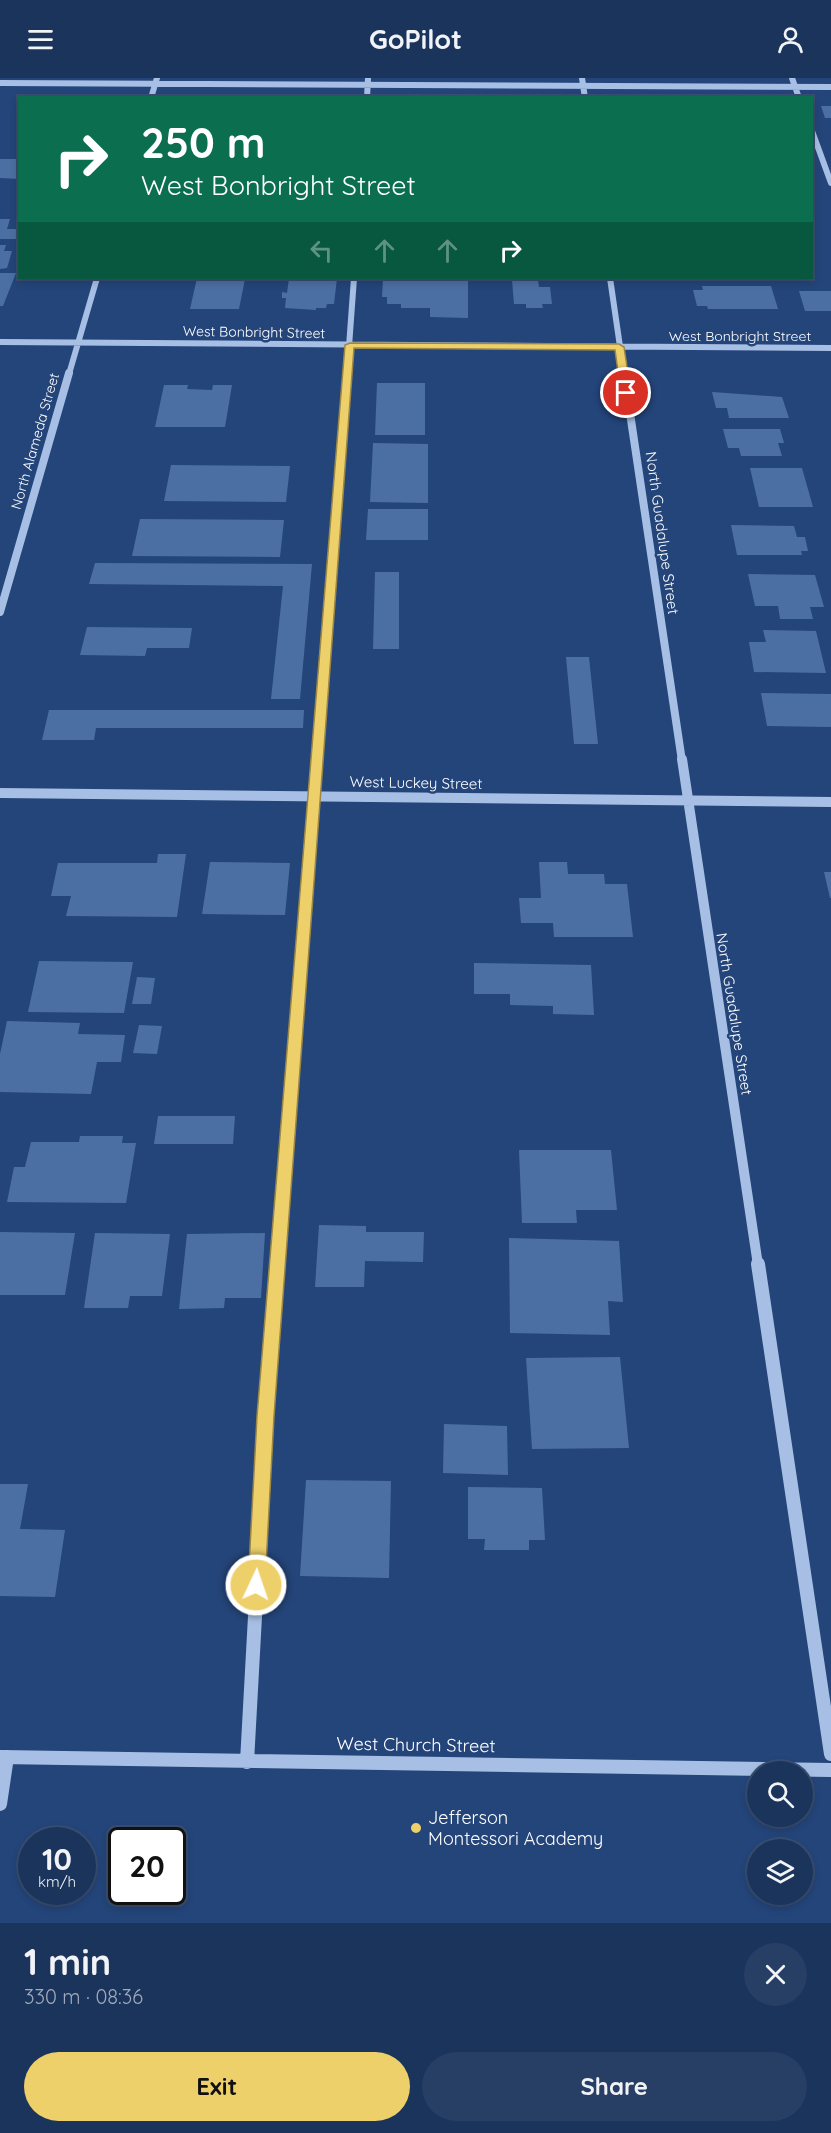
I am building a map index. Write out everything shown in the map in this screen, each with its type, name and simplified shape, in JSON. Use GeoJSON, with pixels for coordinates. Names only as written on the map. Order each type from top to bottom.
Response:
{"type":"FeatureCollection","features":[{"type":"Feature","properties":{"kind":"street"},"geometry":{"type":"LineString","coordinates":[[582,78],[585,96]]}},
{"type":"Feature","properties":{"kind":"street"},"geometry":{"type":"LineString","coordinates":[[792,78],[798,96]]}},
{"type":"Feature","properties":{"kind":"street"},"geometry":{"type":"LineString","coordinates":[[152,96],[156,81]]}},
{"type":"Feature","properties":{"kind":"street"},"geometry":{"type":"LineString","coordinates":[[367,96],[368,81]]}},
{"type":"Feature","properties":{"kind":"street"},"geometry":{"type":"LineString","coordinates":[[0,83],[368,81],[583,87],[831,87]]}},
{"type":"Feature","properties":{"kind":"street"},"geometry":{"type":"LineString","coordinates":[[813,133],[831,183]]}},
{"type":"Feature","properties":{"kind":"street","name":"North Alameda Street"},"geometry":{"type":"LineString","coordinates":[[0,612],[97,279]]}},
{"type":"Feature","properties":{"kind":"street"},"geometry":{"type":"LineString","coordinates":[[247,1762],[266,1416],[354,279]]}},
{"type":"Feature","properties":{"kind":"street","name":"North Guadalupe Street"},"geometry":{"type":"LineString","coordinates":[[610,279],[831,1754]]}},
{"type":"Feature","properties":{"kind":"street","name":"West Bonbright Street"},"geometry":{"type":"LineString","coordinates":[[0,342],[831,348]]}},
{"type":"Feature","properties":{"kind":"street","name":"West Luckey Street"},"geometry":{"type":"LineString","coordinates":[[0,793],[831,802]]}},
{"type":"Feature","properties":{"kind":"street"},"geometry":{"type":"LineString","coordinates":[[0,1804],[4,1757]]}},
{"type":"Feature","properties":{"kind":"street","name":"West Church Street"},"geometry":{"type":"LineString","coordinates":[[4,1757],[831,1770]]}},
{"type":"Feature","properties":{"kind":"building"},"geometry":{"type":"Polygon","coordinates":[[[821,106],[831,106],[831,118],[825,118],[821,106]]]}},
{"type":"Feature","properties":{"kind":"building"},"geometry":{"type":"Polygon","coordinates":[[[0,159],[18,159],[18,179],[0,178],[0,159]]]}},
{"type":"Feature","properties":{"kind":"building"},"geometry":{"type":"Polygon","coordinates":[[[0,219],[10,219],[7,229],[18,229],[18,239],[0,239],[0,219]]]}},
{"type":"Feature","properties":{"kind":"building"},"geometry":{"type":"Polygon","coordinates":[[[0,245],[6,245],[4,251],[12,251],[7,268],[0,269],[0,245]]]}},
{"type":"Feature","properties":{"kind":"building"},"geometry":{"type":"Polygon","coordinates":[[[0,273],[16,273],[3,306],[0,306],[0,273]]]}},
{"type":"Feature","properties":{"kind":"building"},"geometry":{"type":"Polygon","coordinates":[[[197,279],[245,279],[239,309],[190,309],[197,279]]]}},
{"type":"Feature","properties":{"kind":"building"},"geometry":{"type":"Polygon","coordinates":[[[289,279],[337,279],[334,304],[327,304],[326,308],[316,308],[316,310],[285,308],[286,298],[282,298],[282,292],[287,293],[289,279]]]}},
{"type":"Feature","properties":{"kind":"building"},"geometry":{"type":"Polygon","coordinates":[[[383,279],[468,280],[468,318],[430,317],[430,308],[401,308],[401,304],[387,304],[387,297],[382,297],[383,279]]]}},
{"type":"Feature","properties":{"kind":"building"},"geometry":{"type":"Polygon","coordinates":[[[512,280],[538,280],[539,287],[550,287],[552,304],[542,304],[543,308],[526,308],[526,304],[514,304],[512,280]]]}},
{"type":"Feature","properties":{"kind":"building"},"geometry":{"type":"Polygon","coordinates":[[[702,286],[771,286],[778,309],[708,309],[707,306],[697,306],[693,290],[703,290],[702,286]]]}},
{"type":"Feature","properties":{"kind":"building"},"geometry":{"type":"Polygon","coordinates":[[[799,291],[831,291],[831,311],[805,311],[799,291]]]}},
{"type":"Feature","properties":{"kind":"building"},"geometry":{"type":"Polygon","coordinates":[[[377,383],[425,383],[425,435],[375,435],[377,383]]]}},
{"type":"Feature","properties":{"kind":"building"},"geometry":{"type":"Polygon","coordinates":[[[164,385],[188,385],[187,389],[212,390],[213,385],[232,385],[225,427],[155,427],[164,385]]]}},
{"type":"Feature","properties":{"kind":"building"},"geometry":{"type":"Polygon","coordinates":[[[712,392],[782,397],[789,418],[729,418],[727,408],[716,408],[712,392]]]}},
{"type":"Feature","properties":{"kind":"building"},"geometry":{"type":"Polygon","coordinates":[[[723,429],[780,429],[784,443],[778,443],[782,456],[741,456],[739,448],[728,448],[723,429]]]}},
{"type":"Feature","properties":{"kind":"building"},"geometry":{"type":"Polygon","coordinates":[[[373,443],[428,444],[428,503],[370,502],[373,443]]]}},
{"type":"Feature","properties":{"kind":"building"},"geometry":{"type":"Polygon","coordinates":[[[171,465],[290,466],[286,502],[164,501],[171,465]]]}},
{"type":"Feature","properties":{"kind":"building"},"geometry":{"type":"Polygon","coordinates":[[[750,468],[802,468],[813,507],[759,507],[750,468]]]}},
{"type":"Feature","properties":{"kind":"building"},"geometry":{"type":"Polygon","coordinates":[[[368,509],[428,509],[428,540],[366,540],[368,509]]]}},
{"type":"Feature","properties":{"kind":"building"},"geometry":{"type":"Polygon","coordinates":[[[140,519],[284,520],[280,557],[132,556],[140,519]]]}},
{"type":"Feature","properties":{"kind":"building"},"geometry":{"type":"Polygon","coordinates":[[[731,525],[794,526],[797,537],[805,537],[808,551],[801,551],[802,555],[737,555],[731,525]]]}},
{"type":"Feature","properties":{"kind":"building"},"geometry":{"type":"Polygon","coordinates":[[[95,563],[312,564],[300,699],[271,699],[283,586],[89,584],[95,563]]]}},
{"type":"Feature","properties":{"kind":"building"},"geometry":{"type":"Polygon","coordinates":[[[375,572],[399,572],[399,649],[373,649],[375,572]]]}},
{"type":"Feature","properties":{"kind":"building"},"geometry":{"type":"Polygon","coordinates":[[[748,574],[815,575],[824,607],[810,607],[813,619],[780,619],[778,606],[755,606],[748,574]]]}},
{"type":"Feature","properties":{"kind":"building"},"geometry":{"type":"Polygon","coordinates":[[[87,627],[192,628],[189,648],[147,648],[145,656],[80,655],[87,627]]]}},
{"type":"Feature","properties":{"kind":"building"},"geometry":{"type":"Polygon","coordinates":[[[763,630],[816,631],[826,673],[754,672],[749,642],[766,642],[763,630]]]}},
{"type":"Feature","properties":{"kind":"building"},"geometry":{"type":"Polygon","coordinates":[[[566,657],[589,657],[598,744],[574,744],[566,657]]]}},
{"type":"Feature","properties":{"kind":"building"},"geometry":{"type":"Polygon","coordinates":[[[761,693],[831,694],[831,727],[767,726],[761,693]]]}},
{"type":"Feature","properties":{"kind":"building"},"geometry":{"type":"Polygon","coordinates":[[[49,710],[304,710],[303,728],[96,728],[94,740],[42,740],[49,710]]]}},
{"type":"Feature","properties":{"kind":"building"},"geometry":{"type":"Polygon","coordinates":[[[158,854],[186,854],[177,917],[66,916],[71,896],[51,896],[58,863],[157,863],[158,854]]]}},
{"type":"Feature","properties":{"kind":"building"},"geometry":{"type":"Polygon","coordinates":[[[210,862],[290,863],[285,915],[202,914],[210,862]]]}},
{"type":"Feature","properties":{"kind":"building"},"geometry":{"type":"Polygon","coordinates":[[[539,862],[567,862],[568,874],[604,874],[605,884],[627,884],[633,937],[554,937],[553,923],[521,923],[519,898],[541,898],[539,862]]]}},
{"type":"Feature","properties":{"kind":"building"},"geometry":{"type":"Polygon","coordinates":[[[824,872],[831,872],[831,898],[830,898],[824,872]]]}},
{"type":"Feature","properties":{"kind":"building"},"geometry":{"type":"Polygon","coordinates":[[[39,961],[133,962],[124,1013],[28,1012],[39,961]]]}},
{"type":"Feature","properties":{"kind":"building"},"geometry":{"type":"Polygon","coordinates":[[[474,963],[591,965],[594,1015],[553,1014],[553,1006],[510,1005],[510,994],[474,994],[474,963]]]}},
{"type":"Feature","properties":{"kind":"building"},"geometry":{"type":"Polygon","coordinates":[[[137,977],[155,978],[151,1004],[132,1004],[137,977]]]}},
{"type":"Feature","properties":{"kind":"building"},"geometry":{"type":"Polygon","coordinates":[[[7,1021],[80,1023],[78,1034],[125,1035],[121,1062],[97,1062],[91,1094],[0,1092],[0,1054],[7,1021]]]}},
{"type":"Feature","properties":{"kind":"building"},"geometry":{"type":"Polygon","coordinates":[[[139,1025],[162,1026],[157,1054],[133,1053],[139,1025]]]}},
{"type":"Feature","properties":{"kind":"building"},"geometry":{"type":"Polygon","coordinates":[[[158,1116],[235,1116],[233,1144],[154,1144],[158,1116]]]}},
{"type":"Feature","properties":{"kind":"building"},"geometry":{"type":"Polygon","coordinates":[[[80,1136],[123,1136],[122,1143],[136,1143],[126,1203],[7,1202],[14,1167],[25,1167],[31,1142],[79,1142],[80,1136]]]}},
{"type":"Feature","properties":{"kind":"building"},"geometry":{"type":"Polygon","coordinates":[[[519,1150],[611,1150],[617,1210],[576,1210],[577,1223],[522,1223],[519,1150]]]}},
{"type":"Feature","properties":{"kind":"building"},"geometry":{"type":"Polygon","coordinates":[[[319,1225],[366,1226],[366,1232],[424,1232],[423,1262],[365,1261],[364,1287],[315,1287],[319,1225]]]}},
{"type":"Feature","properties":{"kind":"building"},"geometry":{"type":"Polygon","coordinates":[[[0,1232],[75,1233],[65,1295],[0,1295],[0,1232]]]}},
{"type":"Feature","properties":{"kind":"building"},"geometry":{"type":"Polygon","coordinates":[[[95,1233],[170,1234],[162,1296],[130,1296],[128,1308],[84,1308],[95,1233]]]}},
{"type":"Feature","properties":{"kind":"building"},"geometry":{"type":"Polygon","coordinates":[[[265,1233],[261,1298],[225,1298],[224,1308],[179,1309],[187,1234],[265,1233]]]}},
{"type":"Feature","properties":{"kind":"building"},"geometry":{"type":"Polygon","coordinates":[[[509,1238],[619,1241],[623,1302],[608,1301],[610,1335],[510,1333],[509,1238]]]}},
{"type":"Feature","properties":{"kind":"building"},"geometry":{"type":"Polygon","coordinates":[[[620,1357],[629,1448],[532,1449],[526,1358],[620,1357]]]}},
{"type":"Feature","properties":{"kind":"building"},"geometry":{"type":"Polygon","coordinates":[[[444,1424],[507,1426],[508,1475],[443,1473],[444,1424]]]}},
{"type":"Feature","properties":{"kind":"building"},"geometry":{"type":"Polygon","coordinates":[[[306,1480],[391,1481],[389,1578],[300,1576],[306,1480]]]}},
{"type":"Feature","properties":{"kind":"building"},"geometry":{"type":"Polygon","coordinates":[[[0,1484],[28,1484],[20,1529],[65,1530],[55,1597],[0,1596],[0,1484]]]}},
{"type":"Feature","properties":{"kind":"building"},"geometry":{"type":"Polygon","coordinates":[[[468,1487],[542,1488],[545,1540],[529,1540],[529,1550],[484,1550],[485,1539],[468,1539],[468,1487]]]}},
{"type":"Feature","properties":{"kind":"place","name":"Jefferson Montessori Academy"},"geometry":{"type":"Point","coordinates":[416,1828]}},
{"type":"Feature","properties":{"kind":"route"},"geometry":{"type":"LineString","coordinates":[[256,1585],[266,1416],[350,345],[619,347],[626,393]]}}]}
